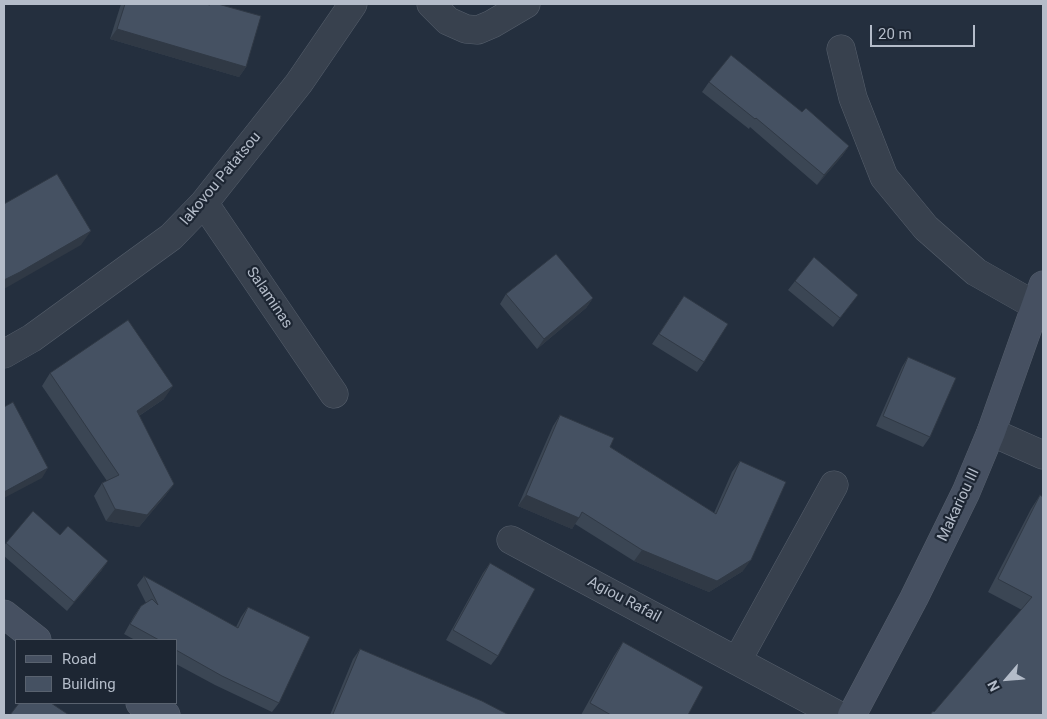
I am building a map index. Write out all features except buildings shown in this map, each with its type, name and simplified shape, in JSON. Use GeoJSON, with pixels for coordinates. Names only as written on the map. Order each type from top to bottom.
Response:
{"type":"FeatureCollection","features":[{"type":"Feature","properties":{"kind":"main road","name":"Makariou III"},"geometry":{"type":"LineString","coordinates":[[852,715],[914,598],[992,432],[1040,296]]}},
{"type":"Feature","properties":{"kind":"main road"},"geometry":{"type":"LineString","coordinates":[[4,614],[36,639]]}},
{"type":"Feature","properties":{"kind":"main road"},"geometry":{"type":"LineString","coordinates":[[142,704],[166,715]]}},
{"type":"Feature","properties":{"kind":"street"},"geometry":{"type":"LineString","coordinates":[[430,4],[448,21],[466,29],[478,30],[526,4]]}},
{"type":"Feature","properties":{"kind":"street","name":"Iakovou Patatsou"},"geometry":{"type":"LineString","coordinates":[[4,354],[32,338],[171,237],[204,203],[299,83],[349,5]]}},
{"type":"Feature","properties":{"kind":"street"},"geometry":{"type":"LineString","coordinates":[[841,49],[853,98],[884,177],[926,228],[976,272],[1040,296]]}},
{"type":"Feature","properties":{"kind":"street","name":"Salaminas"},"geometry":{"type":"LineString","coordinates":[[204,203],[334,394]]}},
{"type":"Feature","properties":{"kind":"street"},"geometry":{"type":"LineString","coordinates":[[992,432],[1043,455]]}},
{"type":"Feature","properties":{"kind":"street"},"geometry":{"type":"LineString","coordinates":[[737,661],[834,485]]}},
{"type":"Feature","properties":{"kind":"street","name":"Agiou Rafail"},"geometry":{"type":"LineString","coordinates":[[511,540],[838,715]]}}]}
